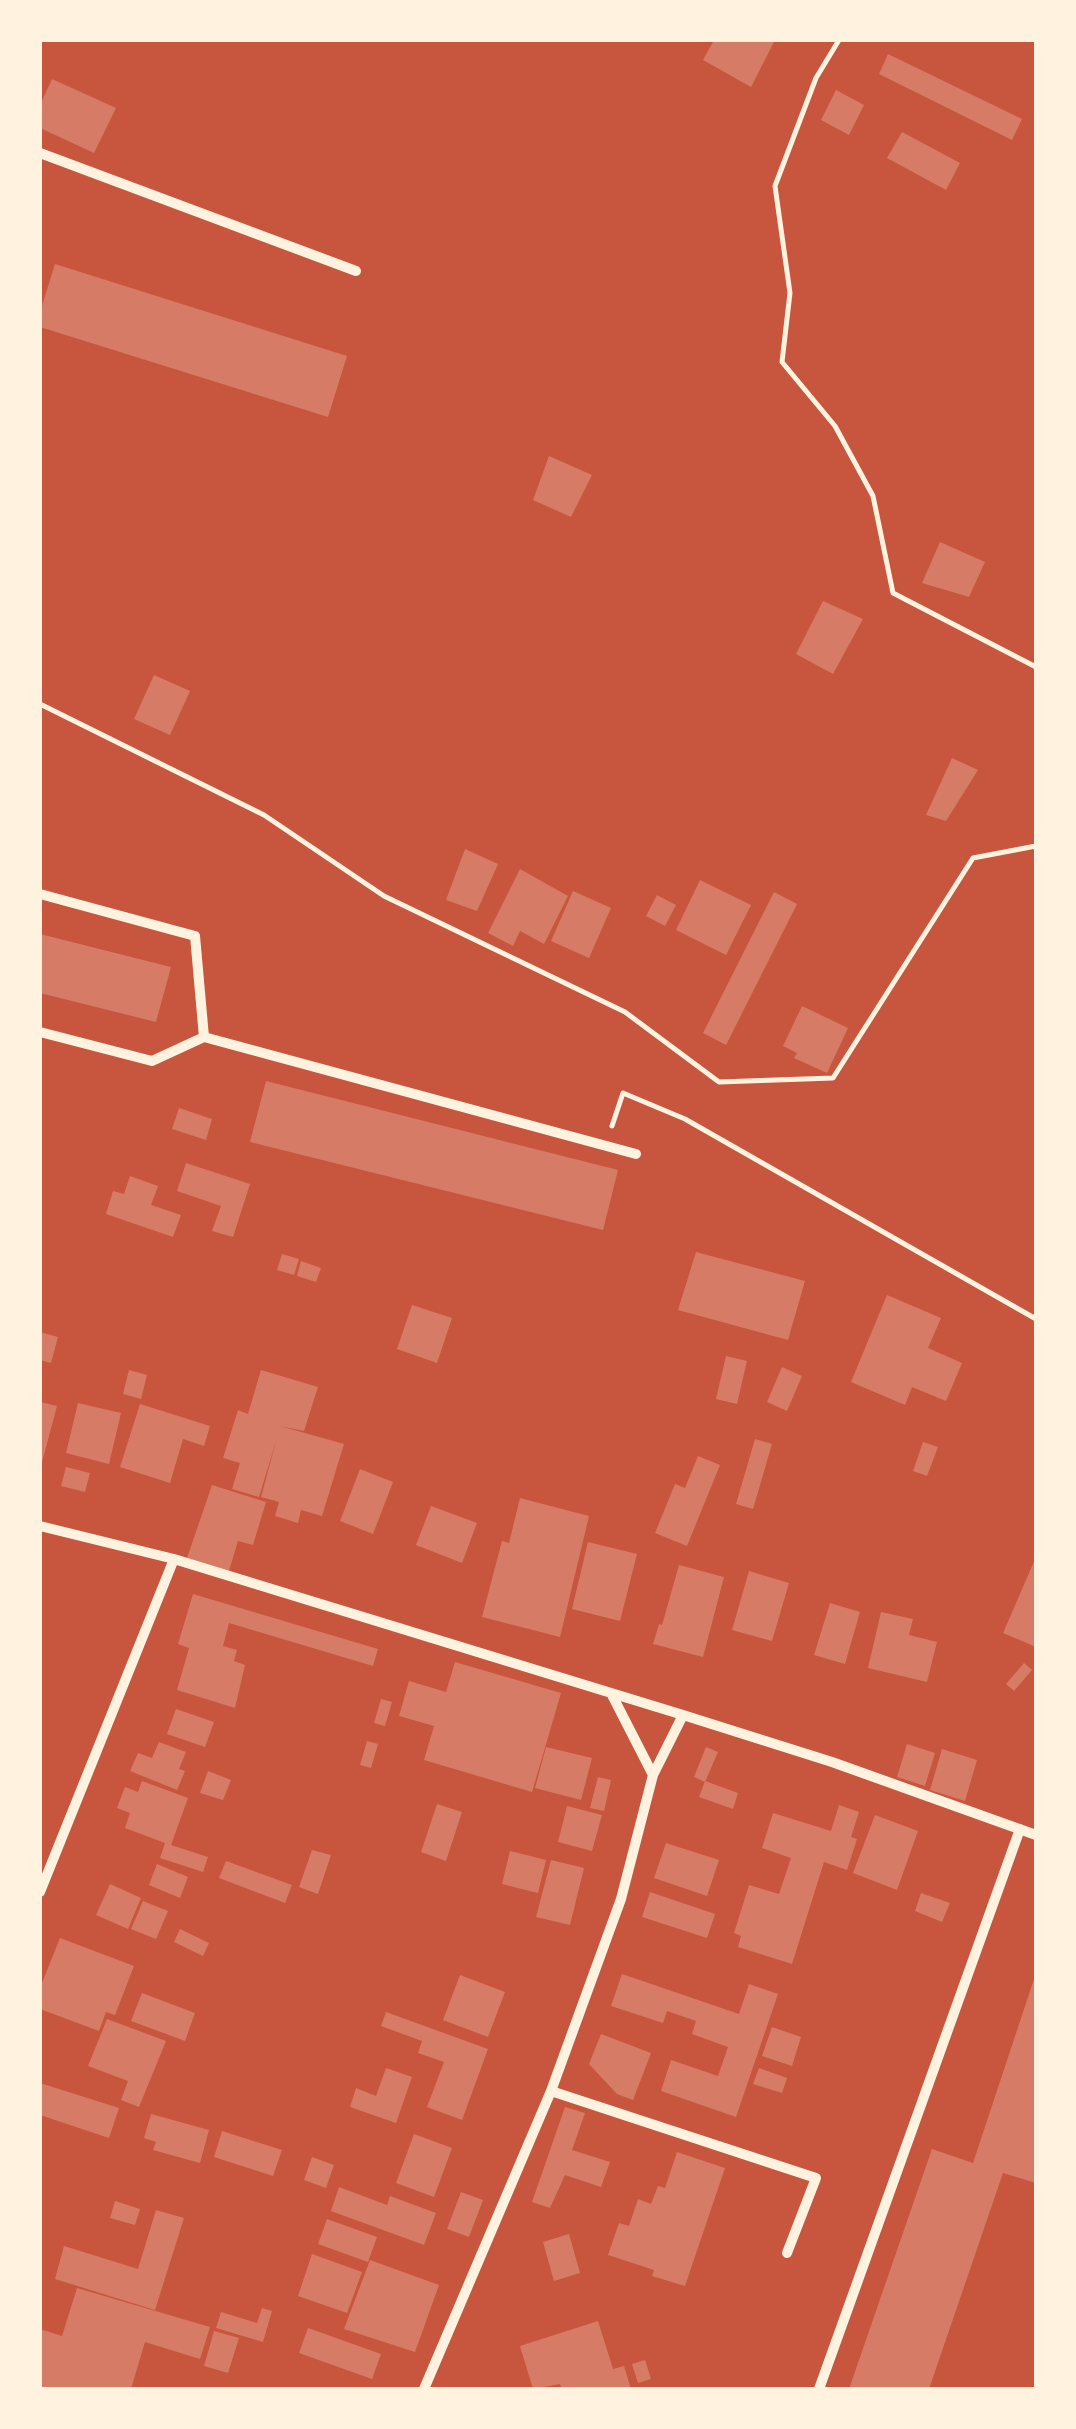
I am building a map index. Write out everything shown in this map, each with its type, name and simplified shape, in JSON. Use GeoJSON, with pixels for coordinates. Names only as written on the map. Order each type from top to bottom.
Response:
{"type":"FeatureCollection","features":[{"type":"Feature","properties":{"kind":"street"},"geometry":{"type":"LineString","coordinates":[[40,152],[356,271]]}},
{"type":"Feature","properties":{"kind":"street"},"geometry":{"type":"LineString","coordinates":[[40,894],[195,936],[204,1037]]}},
{"type":"Feature","properties":{"kind":"street"},"geometry":{"type":"LineString","coordinates":[[40,1032],[152,1061],[204,1037],[636,1154]]}},
{"type":"Feature","properties":{"kind":"street"},"geometry":{"type":"LineString","coordinates":[[40,1526],[174,1559],[683,1715],[832,1762],[1036,1835]]}},
{"type":"Feature","properties":{"kind":"street"},"geometry":{"type":"LineString","coordinates":[[40,1892],[174,1559]]}},
{"type":"Feature","properties":{"kind":"street"},"geometry":{"type":"LineString","coordinates":[[611,1694],[652,1775]]}},
{"type":"Feature","properties":{"kind":"street"},"geometry":{"type":"LineString","coordinates":[[424,2389],[551,2091],[621,1900],[652,1775],[683,1715]]}},
{"type":"Feature","properties":{"kind":"street"},"geometry":{"type":"LineString","coordinates":[[819,2389],[1020,1830]]}},
{"type":"Feature","properties":{"kind":"street"},"geometry":{"type":"LineString","coordinates":[[551,2091],[816,2178],[787,2253]]}},
{"type":"Feature","properties":{"kind":"path"},"geometry":{"type":"LineString","coordinates":[[839,40],[816,78],[775,186],[790,293],[782,362],[835,426],[873,496],[892,593],[1036,667]]}},
{"type":"Feature","properties":{"kind":"path"},"geometry":{"type":"LineString","coordinates":[[40,704],[264,814],[384,896],[625,1012],[719,1082],[833,1078],[973,858],[1036,846]]}},
{"type":"Feature","properties":{"kind":"path"},"geometry":{"type":"LineString","coordinates":[[605,1145],[623,1092],[685,1119],[1036,1320]]}},
{"type":"Feature","properties":{"kind":"building"},"geometry":{"type":"Polygon","coordinates":[[[714,40],[775,40],[751,87],[703,60],[714,40]]]}},
{"type":"Feature","properties":{"kind":"building"},"geometry":{"type":"Polygon","coordinates":[[[888,54],[1022,119],[1012,140],[879,74],[888,54]]]}},
{"type":"Feature","properties":{"kind":"building"},"geometry":{"type":"Polygon","coordinates":[[[52,79],[116,108],[94,153],[40,128],[40,105],[52,79]]]}},
{"type":"Feature","properties":{"kind":"building"},"geometry":{"type":"Polygon","coordinates":[[[836,90],[864,105],[849,135],[821,120],[836,90]]]}},
{"type":"Feature","properties":{"kind":"building"},"geometry":{"type":"Polygon","coordinates":[[[902,132],[960,163],[946,190],[887,158],[902,132]]]}},
{"type":"Feature","properties":{"kind":"building"},"geometry":{"type":"Polygon","coordinates":[[[55,264],[347,356],[328,417],[40,327],[40,312],[55,264]]]}},
{"type":"Feature","properties":{"kind":"building"},"geometry":{"type":"Polygon","coordinates":[[[549,456],[592,475],[571,517],[533,500],[549,456]]]}},
{"type":"Feature","properties":{"kind":"building"},"geometry":{"type":"Polygon","coordinates":[[[940,542],[985,562],[969,597],[922,583],[940,542]]]}},
{"type":"Feature","properties":{"kind":"building"},"geometry":{"type":"Polygon","coordinates":[[[823,601],[863,619],[833,674],[796,654],[823,601]]]}},
{"type":"Feature","properties":{"kind":"building"},"geometry":{"type":"Polygon","coordinates":[[[154,675],[190,691],[170,735],[134,719],[154,675]]]}},
{"type":"Feature","properties":{"kind":"building"},"geometry":{"type":"Polygon","coordinates":[[[952,758],[978,770],[946,821],[926,815],[952,758]]]}},
{"type":"Feature","properties":{"kind":"building"},"geometry":{"type":"Polygon","coordinates":[[[465,849],[498,864],[477,911],[446,900],[465,849]]]}},
{"type":"Feature","properties":{"kind":"building"},"geometry":{"type":"Polygon","coordinates":[[[520,869],[568,896],[544,944],[520,931],[513,946],[488,933],[520,869]]]}},
{"type":"Feature","properties":{"kind":"building"},"geometry":{"type":"Polygon","coordinates":[[[700,880],[751,905],[726,955],[676,930],[700,880]]]}},
{"type":"Feature","properties":{"kind":"building"},"geometry":{"type":"Polygon","coordinates":[[[573,891],[611,908],[589,958],[551,941],[573,891]]]}},
{"type":"Feature","properties":{"kind":"building"},"geometry":{"type":"Polygon","coordinates":[[[774,892],[797,904],[726,1045],[703,1033],[774,892]]]}},
{"type":"Feature","properties":{"kind":"building"},"geometry":{"type":"Polygon","coordinates":[[[657,895],[676,905],[665,926],[646,916],[657,895]]]}},
{"type":"Feature","properties":{"kind":"building"},"geometry":{"type":"Polygon","coordinates":[[[40,934],[171,967],[156,1022],[40,993],[40,934]]]}},
{"type":"Feature","properties":{"kind":"building"},"geometry":{"type":"Polygon","coordinates":[[[802,1006],[848,1028],[827,1073],[794,1058],[797,1053],[783,1046],[802,1006]]]}},
{"type":"Feature","properties":{"kind":"building"},"geometry":{"type":"Polygon","coordinates":[[[266,1081],[618,1170],[603,1230],[250,1142],[266,1081]]]}},
{"type":"Feature","properties":{"kind":"building"},"geometry":{"type":"Polygon","coordinates":[[[179,1108],[212,1119],[206,1140],[172,1129],[179,1108]]]}},
{"type":"Feature","properties":{"kind":"building"},"geometry":{"type":"Polygon","coordinates":[[[186,1163],[250,1184],[233,1237],[212,1231],[221,1206],[177,1191],[186,1163]]]}},
{"type":"Feature","properties":{"kind":"building"},"geometry":{"type":"Polygon","coordinates":[[[130,1176],[158,1186],[151,1205],[181,1215],[173,1237],[106,1214],[113,1191],[124,1194],[130,1176]]]}},
{"type":"Feature","properties":{"kind":"building"},"geometry":{"type":"Polygon","coordinates":[[[696,1252],[805,1281],[788,1340],[678,1310],[696,1252]]]}},
{"type":"Feature","properties":{"kind":"building"},"geometry":{"type":"Polygon","coordinates":[[[282,1254],[299,1259],[294,1275],[277,1270],[282,1254]]]}},
{"type":"Feature","properties":{"kind":"building"},"geometry":{"type":"Polygon","coordinates":[[[301,1261],[321,1268],[316,1282],[297,1276],[301,1261]]]}},
{"type":"Feature","properties":{"kind":"building"},"geometry":{"type":"Polygon","coordinates":[[[887,1295],[941,1318],[928,1348],[962,1363],[946,1401],[912,1387],[905,1405],[851,1382],[887,1295]]]}},
{"type":"Feature","properties":{"kind":"building"},"geometry":{"type":"Polygon","coordinates":[[[412,1305],[452,1318],[437,1363],[397,1349],[412,1305]]]}},
{"type":"Feature","properties":{"kind":"building"},"geometry":{"type":"Polygon","coordinates":[[[40,1332],[58,1337],[51,1363],[40,1360],[40,1332]]]}},
{"type":"Feature","properties":{"kind":"building"},"geometry":{"type":"Polygon","coordinates":[[[726,1356],[747,1361],[737,1404],[716,1399],[726,1356]]]}},
{"type":"Feature","properties":{"kind":"building"},"geometry":{"type":"Polygon","coordinates":[[[782,1367],[802,1376],[787,1411],[767,1402],[782,1367]]]}},
{"type":"Feature","properties":{"kind":"building"},"geometry":{"type":"Polygon","coordinates":[[[129,1370],[147,1375],[141,1399],[123,1394],[129,1370]]]}},
{"type":"Feature","properties":{"kind":"building"},"geometry":{"type":"Polygon","coordinates":[[[261,1370],[318,1387],[304,1431],[280,1426],[344,1444],[322,1516],[301,1510],[298,1523],[275,1516],[279,1502],[261,1497],[277,1438],[259,1497],[232,1489],[240,1463],[223,1458],[238,1410],[248,1414],[261,1370]]]}},
{"type":"Feature","properties":{"kind":"building"},"geometry":{"type":"Polygon","coordinates":[[[40,1402],[57,1406],[41,1466],[40,1466],[40,1402]]]}},
{"type":"Feature","properties":{"kind":"building"},"geometry":{"type":"Polygon","coordinates":[[[78,1403],[121,1413],[109,1464],[66,1453],[78,1403]]]}},
{"type":"Feature","properties":{"kind":"building"},"geometry":{"type":"Polygon","coordinates":[[[140,1404],[210,1426],[204,1446],[183,1439],[170,1483],[120,1467],[140,1404]]]}},
{"type":"Feature","properties":{"kind":"building"},"geometry":{"type":"Polygon","coordinates":[[[755,1439],[772,1444],[753,1509],[736,1504],[755,1439]]]}},
{"type":"Feature","properties":{"kind":"building"},"geometry":{"type":"Polygon","coordinates":[[[923,1442],[938,1447],[927,1476],[913,1471],[923,1442]]]}},
{"type":"Feature","properties":{"kind":"building"},"geometry":{"type":"Polygon","coordinates":[[[698,1456],[720,1465],[687,1546],[655,1533],[675,1484],[685,1488],[698,1456]]]}},
{"type":"Feature","properties":{"kind":"building"},"geometry":{"type":"Polygon","coordinates":[[[66,1467],[90,1473],[85,1492],[61,1486],[66,1467]]]}},
{"type":"Feature","properties":{"kind":"building"},"geometry":{"type":"Polygon","coordinates":[[[360,1469],[393,1482],[373,1534],[340,1521],[360,1469]]]}},
{"type":"Feature","properties":{"kind":"building"},"geometry":{"type":"Polygon","coordinates":[[[212,1485],[266,1502],[253,1545],[238,1541],[229,1571],[187,1558],[212,1485]]]}},
{"type":"Feature","properties":{"kind":"building"},"geometry":{"type":"Polygon","coordinates":[[[520,1498],[589,1516],[560,1637],[482,1617],[502,1541],[509,1543],[520,1498]]]}},
{"type":"Feature","properties":{"kind":"building"},"geometry":{"type":"Polygon","coordinates":[[[431,1506],[477,1523],[462,1563],[416,1545],[431,1506]]]}},
{"type":"Feature","properties":{"kind":"building"},"geometry":{"type":"Polygon","coordinates":[[[588,1542],[637,1554],[620,1621],[572,1609],[588,1542]]]}},
{"type":"Feature","properties":{"kind":"building"},"geometry":{"type":"Polygon","coordinates":[[[1036,1557],[1036,1647],[1003,1633],[1036,1557]]]}},
{"type":"Feature","properties":{"kind":"building"},"geometry":{"type":"Polygon","coordinates":[[[679,1565],[724,1577],[703,1657],[653,1644],[679,1565]]]}},
{"type":"Feature","properties":{"kind":"building"},"geometry":{"type":"Polygon","coordinates":[[[749,1571],[789,1583],[772,1641],[732,1630],[749,1571]]]}},
{"type":"Feature","properties":{"kind":"building"},"geometry":{"type":"Polygon","coordinates":[[[193,1594],[378,1649],[373,1666],[229,1623],[223,1646],[237,1650],[234,1661],[245,1665],[235,1708],[177,1690],[189,1648],[178,1644],[193,1594]]]}},
{"type":"Feature","properties":{"kind":"building"},"geometry":{"type":"Polygon","coordinates":[[[830,1603],[860,1612],[845,1664],[814,1655],[830,1603]]]}},
{"type":"Feature","properties":{"kind":"building"},"geometry":{"type":"Polygon","coordinates":[[[881,1612],[913,1619],[909,1635],[937,1642],[927,1682],[868,1668],[881,1612]]]}},
{"type":"Feature","properties":{"kind":"building"},"geometry":{"type":"Polygon","coordinates":[[[455,1662],[561,1693],[532,1792],[424,1760],[434,1726],[399,1716],[409,1681],[446,1692],[455,1662]]]}},
{"type":"Feature","properties":{"kind":"building"},"geometry":{"type":"Polygon","coordinates":[[[1024,1663],[1032,1670],[1014,1691],[1006,1684],[1024,1663]]]}},
{"type":"Feature","properties":{"kind":"building"},"geometry":{"type":"Polygon","coordinates":[[[381,1699],[392,1702],[385,1726],[374,1723],[381,1699]]]}},
{"type":"Feature","properties":{"kind":"building"},"geometry":{"type":"Polygon","coordinates":[[[176,1709],[214,1722],[205,1747],[167,1734],[176,1709]]]}},
{"type":"Feature","properties":{"kind":"building"},"geometry":{"type":"Polygon","coordinates":[[[367,1741],[378,1744],[371,1768],[360,1765],[367,1741]]]}},
{"type":"Feature","properties":{"kind":"building"},"geometry":{"type":"Polygon","coordinates":[[[159,1742],[186,1752],[179,1769],[185,1771],[177,1790],[130,1771],[138,1753],[152,1758],[159,1742]]]}},
{"type":"Feature","properties":{"kind":"building"},"geometry":{"type":"Polygon","coordinates":[[[907,1744],[935,1753],[925,1786],[897,1777],[907,1744]]]}},
{"type":"Feature","properties":{"kind":"building"},"geometry":{"type":"Polygon","coordinates":[[[546,1747],[592,1758],[581,1800],[535,1788],[546,1747]]]}},
{"type":"Feature","properties":{"kind":"building"},"geometry":{"type":"Polygon","coordinates":[[[706,1747],[718,1752],[705,1782],[694,1777],[706,1747]]]}},
{"type":"Feature","properties":{"kind":"building"},"geometry":{"type":"Polygon","coordinates":[[[942,1749],[977,1760],[965,1801],[930,1790],[942,1749]]]}},
{"type":"Feature","properties":{"kind":"building"},"geometry":{"type":"Polygon","coordinates":[[[208,1771],[231,1780],[223,1800],[200,1793],[208,1771]]]}},
{"type":"Feature","properties":{"kind":"building"},"geometry":{"type":"Polygon","coordinates":[[[598,1777],[611,1780],[604,1811],[590,1808],[598,1777]]]}},
{"type":"Feature","properties":{"kind":"building"},"geometry":{"type":"Polygon","coordinates":[[[142,1781],[188,1798],[171,1845],[208,1857],[203,1872],[160,1858],[165,1843],[125,1828],[130,1813],[117,1808],[125,1787],[138,1792],[142,1781]]]}},
{"type":"Feature","properties":{"kind":"building"},"geometry":{"type":"Polygon","coordinates":[[[705,1781],[738,1793],[733,1809],[699,1797],[705,1781]]]}},
{"type":"Feature","properties":{"kind":"building"},"geometry":{"type":"Polygon","coordinates":[[[437,1804],[462,1812],[446,1861],[421,1852],[437,1804]]]}},
{"type":"Feature","properties":{"kind":"building"},"geometry":{"type":"Polygon","coordinates":[[[839,1805],[859,1812],[851,1837],[857,1839],[847,1870],[824,1862],[792,1964],[738,1947],[741,1936],[734,1933],[749,1885],[779,1894],[791,1858],[762,1848],[773,1813],[831,1831],[839,1805]]]}},
{"type":"Feature","properties":{"kind":"building"},"geometry":{"type":"Polygon","coordinates":[[[567,1806],[602,1815],[592,1851],[558,1842],[567,1806]]]}},
{"type":"Feature","properties":{"kind":"building"},"geometry":{"type":"Polygon","coordinates":[[[875,1815],[918,1831],[897,1890],[853,1873],[875,1815]]]}},
{"type":"Feature","properties":{"kind":"building"},"geometry":{"type":"Polygon","coordinates":[[[666,1843],[719,1860],[707,1896],[654,1878],[666,1843]]]}},
{"type":"Feature","properties":{"kind":"building"},"geometry":{"type":"Polygon","coordinates":[[[312,1850],[331,1855],[318,1894],[299,1887],[312,1850]]]}},
{"type":"Feature","properties":{"kind":"building"},"geometry":{"type":"Polygon","coordinates":[[[510,1851],[546,1860],[538,1893],[502,1884],[510,1851]]]}},
{"type":"Feature","properties":{"kind":"building"},"geometry":{"type":"Polygon","coordinates":[[[551,1860],[584,1868],[570,1925],[536,1917],[551,1860]]]}},
{"type":"Feature","properties":{"kind":"building"},"geometry":{"type":"Polygon","coordinates":[[[226,1861],[292,1885],[285,1903],[219,1878],[226,1861]]]}},
{"type":"Feature","properties":{"kind":"building"},"geometry":{"type":"Polygon","coordinates":[[[157,1864],[188,1877],[180,1898],[149,1885],[157,1864]]]}},
{"type":"Feature","properties":{"kind":"building"},"geometry":{"type":"Polygon","coordinates":[[[110,1884],[141,1898],[128,1929],[96,1915],[110,1884]]]}},
{"type":"Feature","properties":{"kind":"building"},"geometry":{"type":"Polygon","coordinates":[[[650,1892],[715,1914],[707,1938],[642,1917],[650,1892]]]}},
{"type":"Feature","properties":{"kind":"building"},"geometry":{"type":"Polygon","coordinates":[[[921,1893],[950,1903],[942,1922],[915,1911],[921,1893]]]}},
{"type":"Feature","properties":{"kind":"building"},"geometry":{"type":"Polygon","coordinates":[[[143,1901],[168,1911],[156,1939],[131,1929],[143,1901]]]}},
{"type":"Feature","properties":{"kind":"building"},"geometry":{"type":"Polygon","coordinates":[[[180,1929],[209,1943],[203,1956],[174,1942],[180,1929]]]}},
{"type":"Feature","properties":{"kind":"building"},"geometry":{"type":"Polygon","coordinates":[[[60,1938],[134,1966],[115,2015],[106,2012],[99,2031],[40,2009],[40,1988],[60,1938]]]}},
{"type":"Feature","properties":{"kind":"building"},"geometry":{"type":"Polygon","coordinates":[[[1036,1973],[1036,2183],[1003,2173],[929,2389],[849,2389],[932,2149],[973,2163],[1036,1973]]]}},
{"type":"Feature","properties":{"kind":"building"},"geometry":{"type":"Polygon","coordinates":[[[622,1974],[739,2014],[749,1984],[778,1994],[736,2117],[661,2091],[671,2060],[718,2076],[728,2047],[692,2034],[696,2021],[667,2011],[663,2023],[611,2006],[622,1974]]]}},
{"type":"Feature","properties":{"kind":"building"},"geometry":{"type":"Polygon","coordinates":[[[460,1975],[505,1992],[488,2037],[443,2020],[460,1975]]]}},
{"type":"Feature","properties":{"kind":"building"},"geometry":{"type":"Polygon","coordinates":[[[142,1993],[195,2013],[185,2041],[131,2021],[142,1993]]]}},
{"type":"Feature","properties":{"kind":"building"},"geometry":{"type":"Polygon","coordinates":[[[386,2012],[488,2049],[462,2120],[427,2107],[444,2062],[418,2053],[422,2041],[381,2026],[386,2012]]]}},
{"type":"Feature","properties":{"kind":"building"},"geometry":{"type":"Polygon","coordinates":[[[107,2019],[166,2041],[139,2107],[121,2100],[128,2081],[88,2066],[107,2019]]]}},
{"type":"Feature","properties":{"kind":"building"},"geometry":{"type":"Polygon","coordinates":[[[772,2027],[801,2037],[792,2066],[762,2056],[772,2027]]]}},
{"type":"Feature","properties":{"kind":"building"},"geometry":{"type":"Polygon","coordinates":[[[601,2034],[651,2053],[633,2100],[617,2094],[589,2064],[601,2034]]]}},
{"type":"Feature","properties":{"kind":"building"},"geometry":{"type":"Polygon","coordinates":[[[386,2068],[412,2077],[396,2123],[350,2107],[356,2088],[376,2096],[386,2068]]]}},
{"type":"Feature","properties":{"kind":"building"},"geometry":{"type":"Polygon","coordinates":[[[759,2068],[787,2078],[782,2093],[753,2084],[759,2068]]]}},
{"type":"Feature","properties":{"kind":"building"},"geometry":{"type":"Polygon","coordinates":[[[40,2083],[119,2108],[109,2138],[40,2115],[40,2083]]]}},
{"type":"Feature","properties":{"kind":"building"},"geometry":{"type":"Polygon","coordinates":[[[565,2107],[585,2113],[572,2150],[610,2162],[601,2187],[565,2175],[550,2208],[532,2202],[565,2107]]]}},
{"type":"Feature","properties":{"kind":"building"},"geometry":{"type":"Polygon","coordinates":[[[151,2114],[209,2130],[200,2163],[153,2150],[156,2142],[144,2138],[151,2114]]]}},
{"type":"Feature","properties":{"kind":"building"},"geometry":{"type":"Polygon","coordinates":[[[222,2131],[282,2150],[273,2176],[214,2157],[222,2131]]]}},
{"type":"Feature","properties":{"kind":"building"},"geometry":{"type":"Polygon","coordinates":[[[414,2134],[452,2148],[434,2197],[396,2183],[414,2134]]]}},
{"type":"Feature","properties":{"kind":"building"},"geometry":{"type":"Polygon","coordinates":[[[677,2152],[725,2168],[685,2286],[652,2276],[654,2270],[608,2255],[619,2223],[629,2226],[638,2199],[651,2204],[658,2186],[665,2188],[677,2152]]]}},
{"type":"Feature","properties":{"kind":"building"},"geometry":{"type":"Polygon","coordinates":[[[312,2157],[334,2165],[326,2188],[304,2180],[312,2157]]]}},
{"type":"Feature","properties":{"kind":"building"},"geometry":{"type":"Polygon","coordinates":[[[339,2187],[387,2205],[390,2196],[436,2213],[424,2245],[331,2211],[339,2187]]]}},
{"type":"Feature","properties":{"kind":"building"},"geometry":{"type":"Polygon","coordinates":[[[461,2192],[483,2200],[469,2237],[447,2229],[461,2192]]]}},
{"type":"Feature","properties":{"kind":"building"},"geometry":{"type":"Polygon","coordinates":[[[115,2201],[140,2209],[135,2225],[110,2218],[115,2201]]]}},
{"type":"Feature","properties":{"kind":"building"},"geometry":{"type":"Polygon","coordinates":[[[156,2210],[184,2218],[155,2310],[55,2279],[64,2246],[138,2269],[156,2210]]]}},
{"type":"Feature","properties":{"kind":"building"},"geometry":{"type":"Polygon","coordinates":[[[327,2219],[377,2237],[368,2262],[318,2244],[327,2219]]]}},
{"type":"Feature","properties":{"kind":"building"},"geometry":{"type":"Polygon","coordinates":[[[569,2234],[580,2273],[554,2281],[543,2242],[569,2234]]]}},
{"type":"Feature","properties":{"kind":"building"},"geometry":{"type":"Polygon","coordinates":[[[312,2254],[362,2272],[347,2313],[298,2296],[312,2254]]]}},
{"type":"Feature","properties":{"kind":"building"},"geometry":{"type":"Polygon","coordinates":[[[370,2260],[439,2285],[415,2352],[344,2329],[370,2260]]]}},
{"type":"Feature","properties":{"kind":"building"},"geometry":{"type":"Polygon","coordinates":[[[77,2288],[210,2327],[200,2359],[145,2342],[131,2389],[40,2389],[40,2329],[62,2336],[77,2288]]]}},
{"type":"Feature","properties":{"kind":"building"},"geometry":{"type":"Polygon","coordinates":[[[262,2308],[272,2311],[263,2342],[216,2328],[221,2312],[257,2323],[262,2308]]]}},
{"type":"Feature","properties":{"kind":"building"},"geometry":{"type":"Polygon","coordinates":[[[598,2321],[613,2369],[624,2366],[631,2389],[562,2389],[560,2384],[533,2389],[520,2346],[598,2321]]]}},
{"type":"Feature","properties":{"kind":"building"},"geometry":{"type":"Polygon","coordinates":[[[308,2328],[381,2354],[372,2379],[299,2353],[308,2328]]]}},
{"type":"Feature","properties":{"kind":"building"},"geometry":{"type":"Polygon","coordinates":[[[214,2331],[239,2338],[228,2373],[204,2366],[214,2331]]]}},
{"type":"Feature","properties":{"kind":"building"},"geometry":{"type":"Polygon","coordinates":[[[645,2360],[651,2379],[638,2383],[632,2364],[645,2360]]]}}]}
